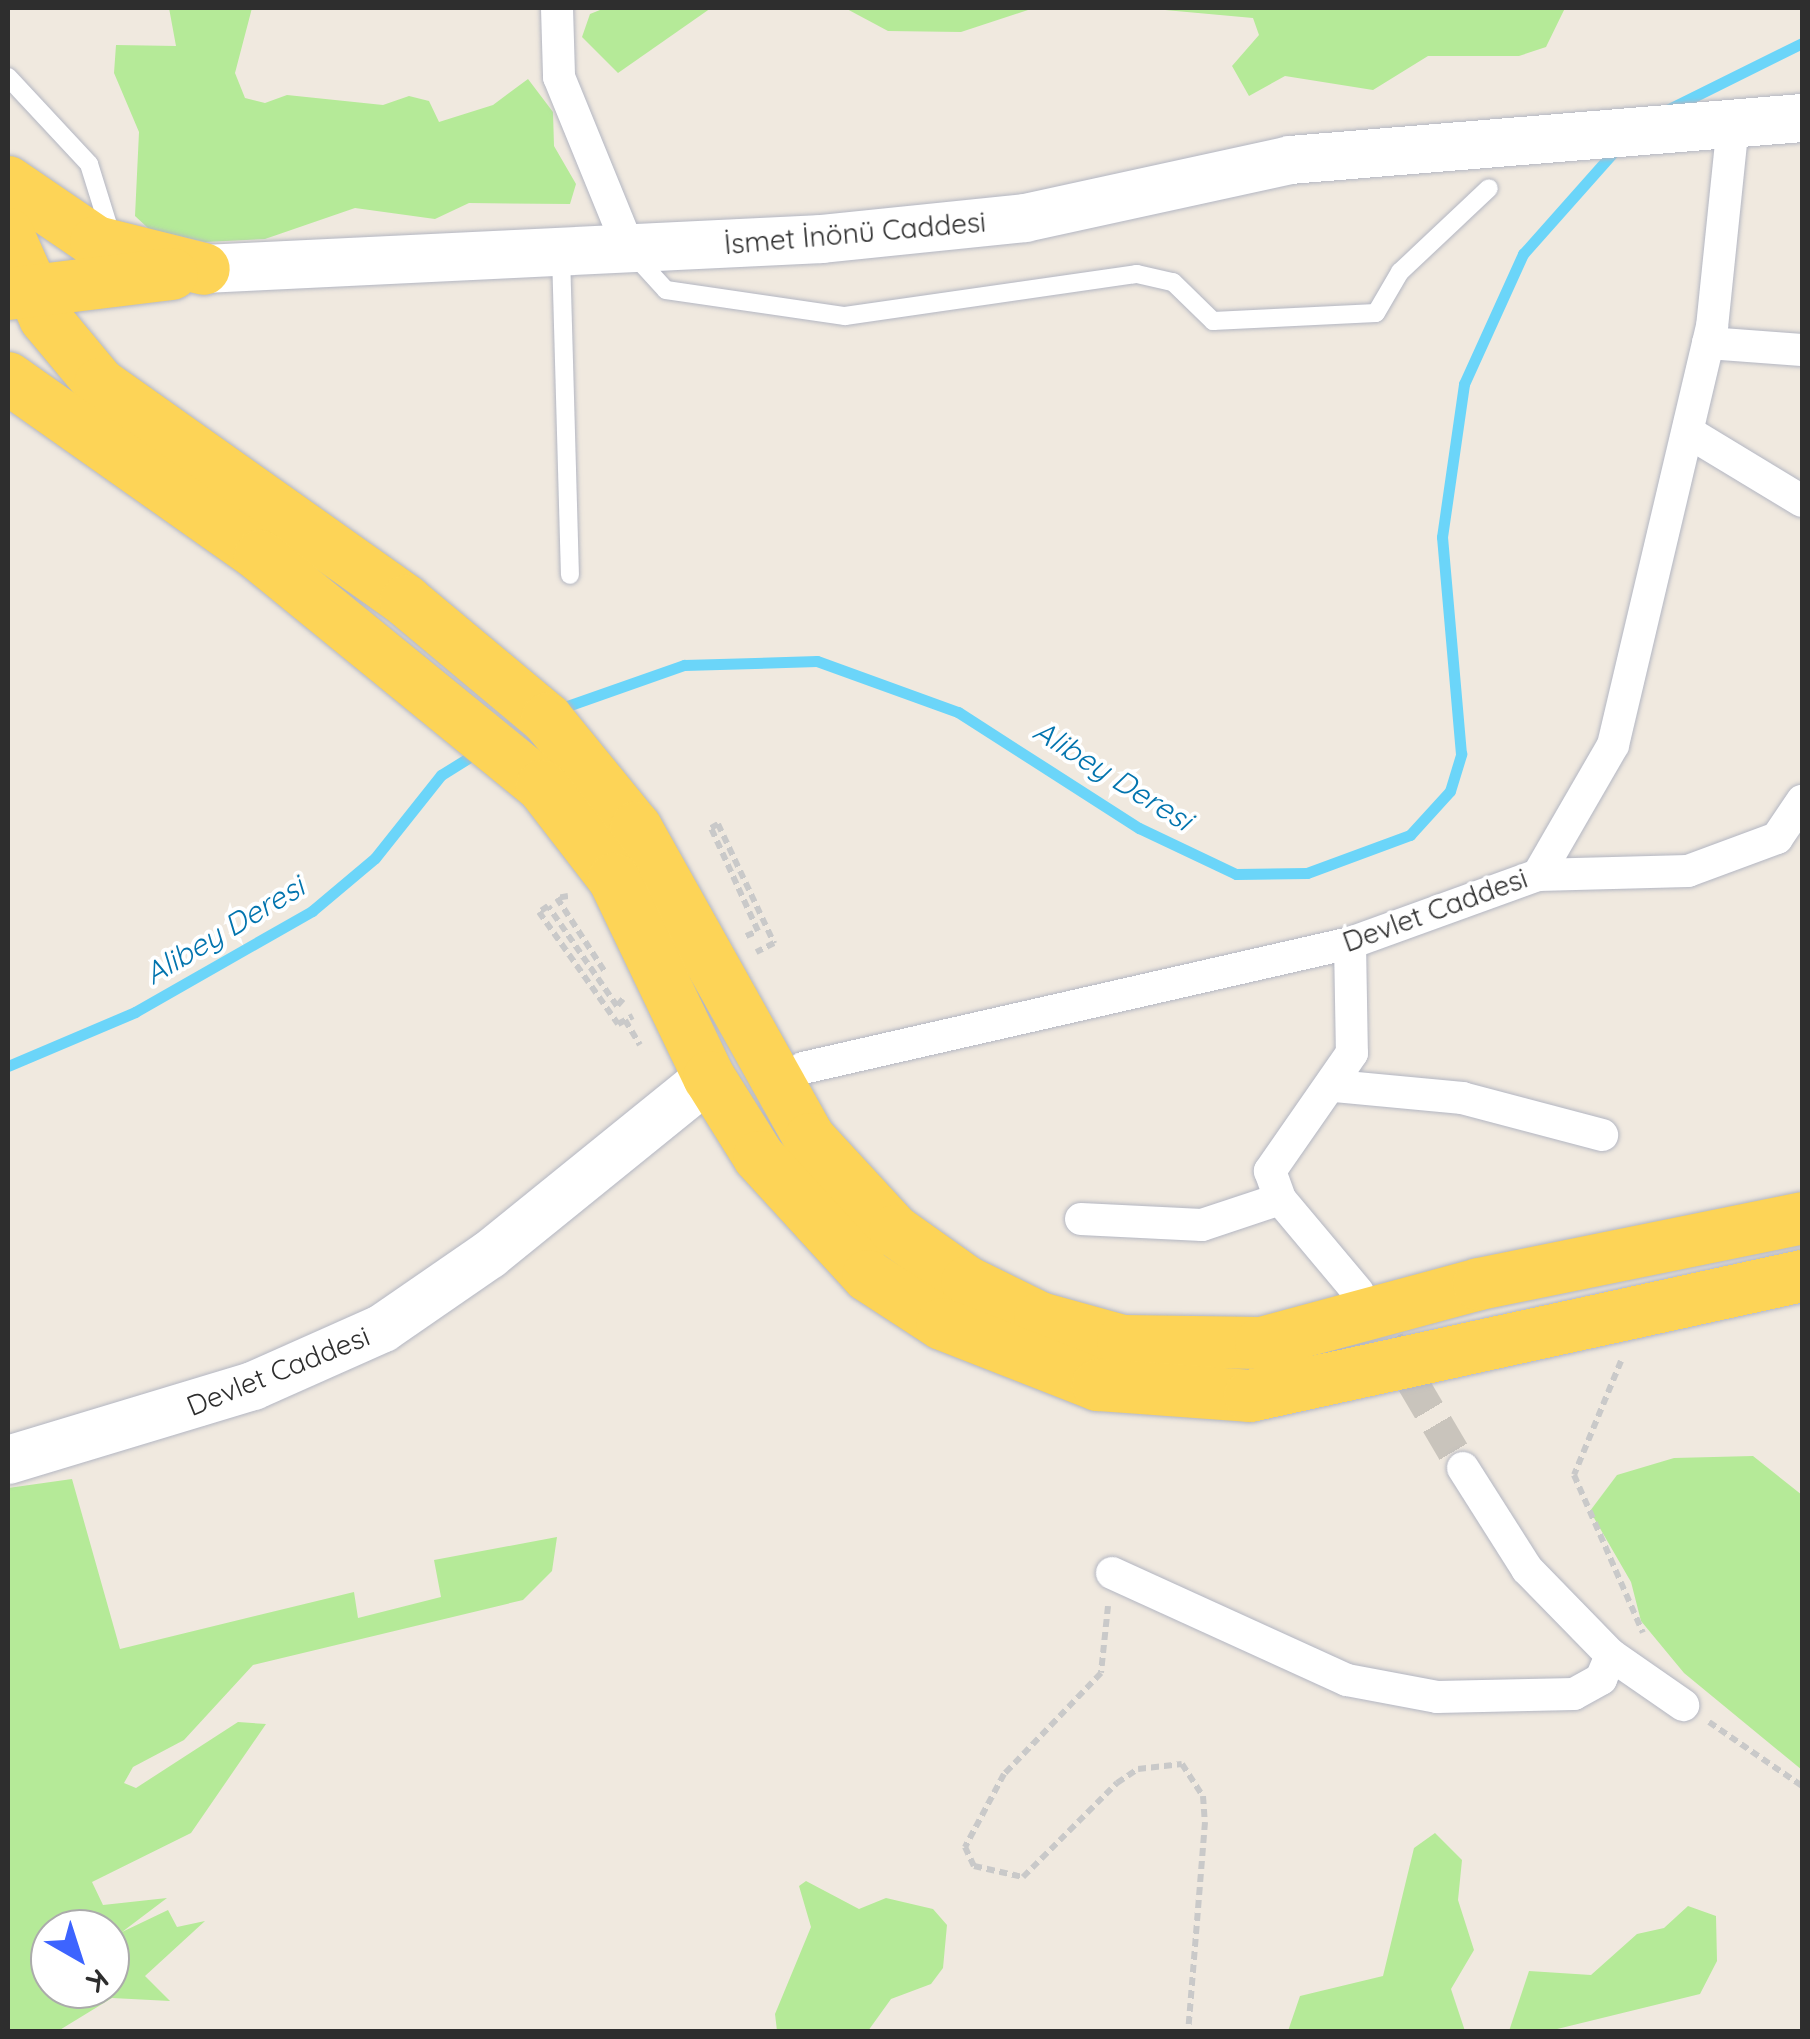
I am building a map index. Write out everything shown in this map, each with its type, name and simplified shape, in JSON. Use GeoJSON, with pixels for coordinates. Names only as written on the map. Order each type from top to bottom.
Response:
{"type":"FeatureCollection","features":[{"type":"Feature","properties":{"kind":"main road"},"geometry":{"type":"LineString","coordinates":[[8,182],[64,226],[115,248],[204,269]]}},
{"type":"Feature","properties":{"kind":"main road"},"geometry":{"type":"LineString","coordinates":[[8,234],[18,290],[100,384],[516,689],[563,774],[709,1076],[759,1157],[868,1276],[974,1339],[1098,1385],[1250,1396],[1802,1276]]}},
{"type":"Feature","properties":{"kind":"main road"},"geometry":{"type":"LineString","coordinates":[[18,290],[204,269]]}},
{"type":"Feature","properties":{"kind":"main road"},"geometry":{"type":"LineString","coordinates":[[8,378],[467,716],[563,774],[688,913],[810,1139],[895,1230],[1040,1318],[1123,1341],[1262,1344],[1479,1284],[1802,1218]]}},
{"type":"Feature","properties":{"kind":"street"},"geometry":{"type":"LineString","coordinates":[[557,8],[558,76],[630,251]]}},
{"type":"Feature","properties":{"kind":"street"},"geometry":{"type":"LineString","coordinates":[[1716,126],[1802,118]]}},
{"type":"Feature","properties":{"kind":"street","name":"İsmet İnönü Caddesi"},"geometry":{"type":"LineString","coordinates":[[204,269],[630,251],[1025,218],[1290,160],[1500,138],[1716,126]]}},
{"type":"Feature","properties":{"kind":"street","name":"Devlet Caddesi"},"geometry":{"type":"LineString","coordinates":[[804,1068],[1350,943],[1538,875],[1613,745],[1688,432],[1708,343],[1716,126]]}},
{"type":"Feature","properties":{"kind":"street"},"geometry":{"type":"LineString","coordinates":[[1708,343],[1802,350]]}},
{"type":"Feature","properties":{"kind":"street"},"geometry":{"type":"LineString","coordinates":[[1688,432],[1802,500]]}},
{"type":"Feature","properties":{"kind":"street"},"geometry":{"type":"LineString","coordinates":[[1538,875],[1688,871],[1790,838],[1802,802]]}},
{"type":"Feature","properties":{"kind":"street"},"geometry":{"type":"LineString","coordinates":[[1350,943],[1358,1028],[1335,1086],[1274,1160],[1280,1199],[1358,1292]]}},
{"type":"Feature","properties":{"kind":"street","name":"Devlet Caddesi"},"geometry":{"type":"LineString","coordinates":[[8,1460],[216,1399],[383,1328],[489,1255],[709,1076]]}},
{"type":"Feature","properties":{"kind":"street"},"geometry":{"type":"LineString","coordinates":[[1335,1086],[1462,1098],[1602,1135]]}},
{"type":"Feature","properties":{"kind":"street"},"geometry":{"type":"LineString","coordinates":[[1082,1220],[1202,1225],[1280,1199]]}},
{"type":"Feature","properties":{"kind":"street"},"geometry":{"type":"LineString","coordinates":[[1463,1468],[1509,1548],[1610,1655],[1683,1705]]}},
{"type":"Feature","properties":{"kind":"street"},"geometry":{"type":"LineString","coordinates":[[1112,1573],[1347,1680],[1437,1698],[1574,1694],[1601,1679],[1610,1655]]}},
{"type":"Feature","properties":{"kind":"lane"},"geometry":{"type":"LineString","coordinates":[[8,77],[89,164],[115,248]]}},
{"type":"Feature","properties":{"kind":"lane"},"geometry":{"type":"LineString","coordinates":[[630,251],[666,290],[845,316],[1137,274],[1172,282],[1212,321],[1376,312],[1400,272],[1490,188]]}},
{"type":"Feature","properties":{"kind":"lane"},"geometry":{"type":"LineString","coordinates":[[561,254],[570,575]]}},
{"type":"Feature","properties":{"kind":"path"},"geometry":{"type":"LineString","coordinates":[[736,920],[745,936],[758,931],[711,828],[718,824],[774,944],[746,958]]}},
{"type":"Feature","properties":{"kind":"path"},"geometry":{"type":"LineString","coordinates":[[595,931],[565,892],[557,898],[624,1000],[617,1006],[548,906],[539,912],[618,1024],[634,1015]]}},
{"type":"Feature","properties":{"kind":"path"},"geometry":{"type":"LineString","coordinates":[[1637,1309],[1574,1475],[1616,1584],[1683,1705],[1802,1786]]}},
{"type":"Feature","properties":{"kind":"path"},"geometry":{"type":"LineString","coordinates":[[1112,1573],[1101,1673],[1004,1774],[965,1847],[974,1866],[1023,1876],[1117,1783],[1163,1762],[1182,1764],[1203,1796],[1205,1822],[1188,2032]]}},
{"type":"Feature","properties":{"kind":"green space"},"geometry":{"type":"Polygon","coordinates":[[[169,8],[252,8],[235,73],[245,98],[265,103],[287,95],[383,105],[409,96],[429,101],[439,122],[493,105],[528,79],[553,112],[554,146],[576,184],[570,204],[469,203],[435,219],[355,208],[265,239],[205,242],[149,229],[135,216],[139,132],[114,73],[116,45],[176,46],[169,8]]]}},
{"type":"Feature","properties":{"kind":"green space"},"geometry":{"type":"Polygon","coordinates":[[[605,8],[711,8],[618,73],[582,37],[590,14],[605,8]]]}},
{"type":"Feature","properties":{"kind":"green space"},"geometry":{"type":"Polygon","coordinates":[[[845,8],[1034,8],[961,32],[888,31],[845,8]]]}},
{"type":"Feature","properties":{"kind":"green space"},"geometry":{"type":"Polygon","coordinates":[[[1143,8],[1565,8],[1546,47],[1519,56],[1428,56],[1373,90],[1285,76],[1249,96],[1232,66],[1259,35],[1253,18],[1143,8]]]}},
{"type":"Feature","properties":{"kind":"green space"},"geometry":{"type":"Polygon","coordinates":[[[1753,1456],[1802,1495],[1802,1770],[1684,1673],[1641,1621],[1631,1582],[1590,1511],[1617,1475],[1674,1458],[1753,1456]]]}},
{"type":"Feature","properties":{"kind":"green space"},"geometry":{"type":"Polygon","coordinates":[[[72,1479],[120,1649],[354,1592],[358,1618],[441,1597],[434,1560],[557,1537],[552,1571],[523,1600],[253,1665],[184,1740],[133,1767],[124,1783],[136,1788],[238,1722],[266,1724],[191,1833],[92,1882],[103,1905],[167,1898],[130,1926],[130,1909],[30,1909],[30,2009],[94,2009],[58,2031],[8,2031],[8,1488],[72,1479]]]}},
{"type":"Feature","properties":{"kind":"green space"},"geometry":{"type":"Polygon","coordinates":[[[1435,1833],[1462,1860],[1458,1900],[1474,1950],[1451,1989],[1465,2031],[1288,2031],[1300,1996],[1383,1976],[1414,1848],[1435,1833]]]}},
{"type":"Feature","properties":{"kind":"green space"},"geometry":{"type":"Polygon","coordinates":[[[806,1881],[859,1909],[886,1898],[933,1909],[947,1925],[943,1968],[931,1984],[891,1999],[868,2031],[777,2031],[775,2014],[811,1927],[799,1886],[806,1881]]]}},
{"type":"Feature","properties":{"kind":"green space"},"geometry":{"type":"Polygon","coordinates":[[[1688,1906],[1716,1916],[1717,1961],[1700,1994],[1549,2031],[1509,2031],[1529,1971],[1591,1975],[1637,1934],[1664,1928],[1688,1906]]]}},
{"type":"Feature","properties":{"kind":"green space"},"geometry":{"type":"Polygon","coordinates":[[[168,1910],[177,1927],[205,1921],[145,1976],[170,2001],[130,1999],[130,1928],[168,1910]]]}},
{"type":"Feature","properties":{"kind":"waterway","name":"Alibey Deresi"},"geometry":{"type":"LineString","coordinates":[[1663,112],[1802,43]]}},
{"type":"Feature","properties":{"kind":"waterway","name":"Alibey Deresi"},"geometry":{"type":"LineString","coordinates":[[556,710],[684,665],[817,661],[958,712],[1139,828],[1236,874],[1307,873],[1410,835],[1450,791],[1461,754],[1442,537],[1464,384],[1523,254],[1617,148]]}},
{"type":"Feature","properties":{"kind":"waterway","name":"Alibey Deresi"},"geometry":{"type":"LineString","coordinates":[[8,1066],[135,1012],[312,911],[375,858],[441,775],[478,752]]}},
{"type":"Feature","properties":{"kind":"tunnel"},"geometry":{"type":"LineString","coordinates":[[1364,1300],[1463,1468]]}}]}
